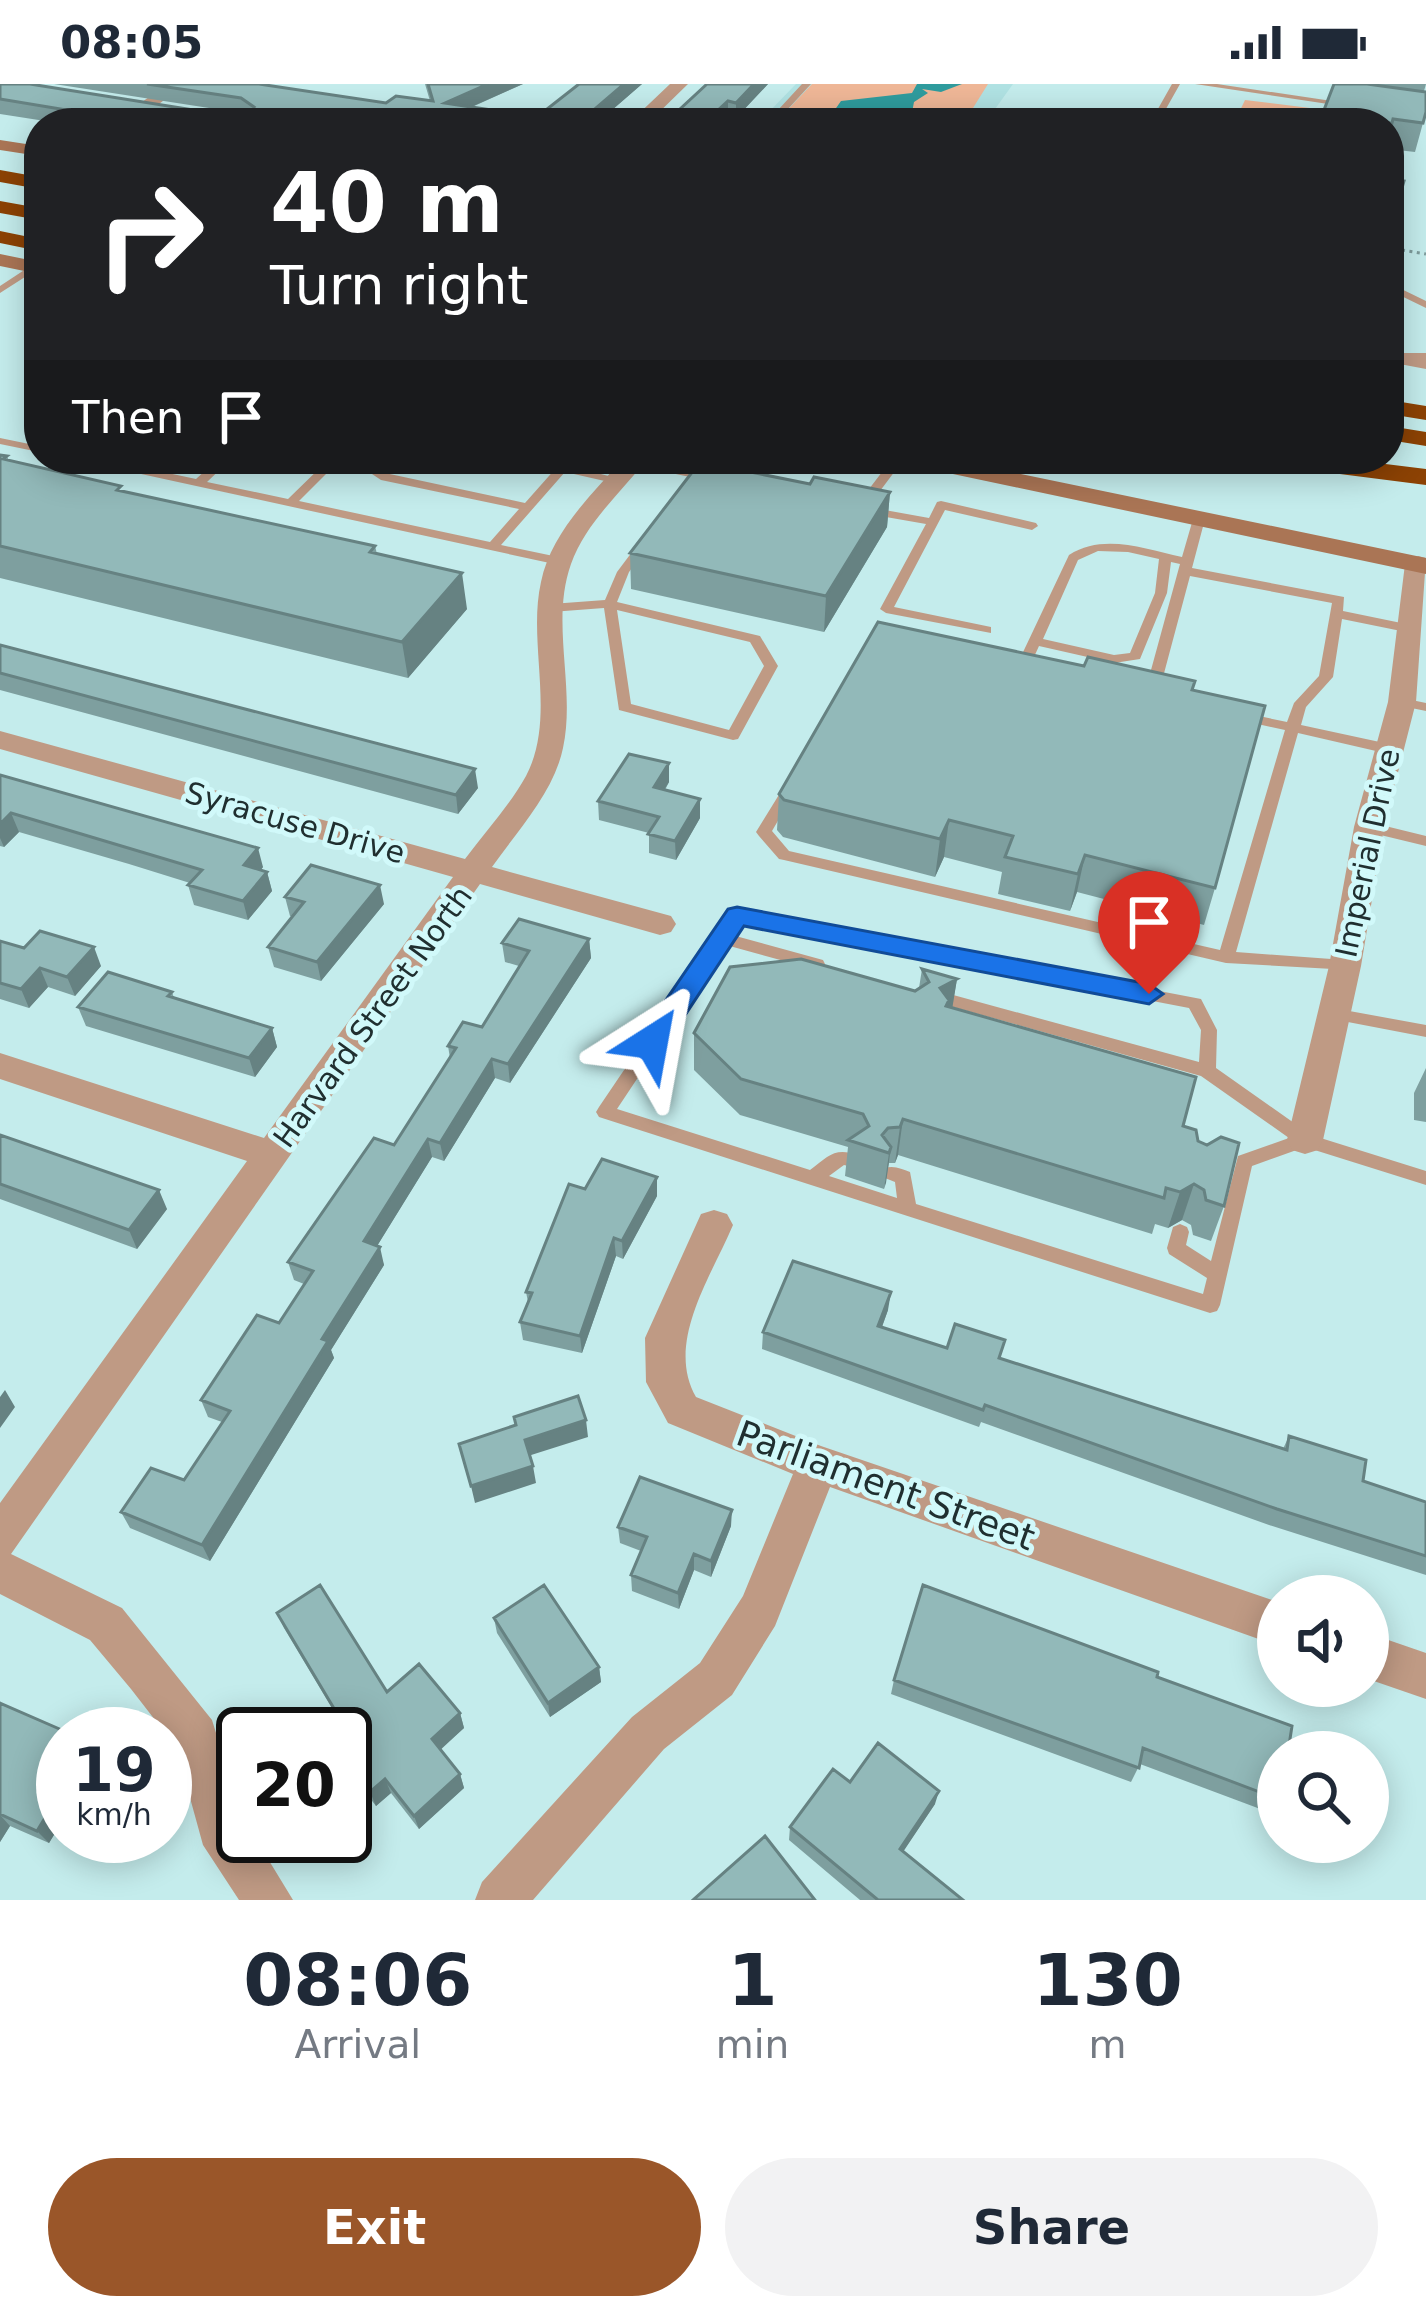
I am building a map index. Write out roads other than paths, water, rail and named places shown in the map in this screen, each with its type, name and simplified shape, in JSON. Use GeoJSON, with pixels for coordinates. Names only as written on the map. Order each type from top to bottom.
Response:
{"type":"FeatureCollection","features":[{"type":"Feature","properties":{"kind":"main road"},"geometry":{"type":"LineString","coordinates":[[986,474],[1422,565]]}},
{"type":"Feature","properties":{"kind":"street"},"geometry":{"type":"LineString","coordinates":[[146,108],[178,84]]}},
{"type":"Feature","properties":{"kind":"street"},"geometry":{"type":"LineString","coordinates":[[654,108],[680,84]]}},
{"type":"Feature","properties":{"kind":"street","name":"Harvard Street North"},"geometry":{"type":"LineString","coordinates":[[0,1538],[520,811],[551,749],[556,710],[551,608],[559,561],[624,474]]}},
{"type":"Feature","properties":{"kind":"street","name":"Imperial Drive"},"geometry":{"type":"LineString","coordinates":[[1305,1140],[1345,966],[1369,827],[1389,748],[1414,704],[1411,629],[1422,565]]}},
{"type":"Feature","properties":{"kind":"street","name":"Syracuse Drive"},"geometry":{"type":"LineString","coordinates":[[0,740],[660,924]]}},
{"type":"Feature","properties":{"kind":"street"},"geometry":{"type":"LineString","coordinates":[[0,1066],[274,1156]]}},
{"type":"Feature","properties":{"kind":"street","name":"Parliament Street"},"geometry":{"type":"LineString","coordinates":[[714,1225],[665,1338],[666,1382],[682,1410],[818,1464],[1257,1617]]}},
{"type":"Feature","properties":{"kind":"street"},"geometry":{"type":"LineString","coordinates":[[500,1900],[648,1733],[716,1679],[760,1611],[818,1464]]}},
{"type":"Feature","properties":{"kind":"street"},"geometry":{"type":"LineString","coordinates":[[0,1571],[106,1624],[147,1673],[196,1736],[220,1828],[268,1900]]}},
{"type":"Feature","properties":{"kind":"street"},"geometry":{"type":"LineString","coordinates":[[1389,1663],[1426,1676]]}},
{"type":"Feature","properties":{"kind":"lane"},"geometry":{"type":"LineString","coordinates":[[784,108],[807,84]]}},
{"type":"Feature","properties":{"kind":"lane"},"geometry":{"type":"LineString","coordinates":[[1199,84],[1358,105]]}},
{"type":"Feature","properties":{"kind":"lane"},"geometry":{"type":"LineString","coordinates":[[0,290],[24,271]]}},
{"type":"Feature","properties":{"kind":"lane"},"geometry":{"type":"LineString","coordinates":[[158,474],[559,561]]}},
{"type":"Feature","properties":{"kind":"lane"},"geometry":{"type":"LineString","coordinates":[[199,483],[209,474]]}},
{"type":"Feature","properties":{"kind":"lane"},"geometry":{"type":"LineString","coordinates":[[291,503],[320,474]]}},
{"type":"Feature","properties":{"kind":"lane"},"geometry":{"type":"LineString","coordinates":[[378,474],[527,507]]}},
{"type":"Feature","properties":{"kind":"lane"},"geometry":{"type":"LineString","coordinates":[[493,546],[557,474]]}},
{"type":"Feature","properties":{"kind":"lane"},"geometry":{"type":"LineString","coordinates":[[688,474],[720,480]]}},
{"type":"Feature","properties":{"kind":"lane"},"geometry":{"type":"LineString","coordinates":[[861,508],[887,474]]}},
{"type":"Feature","properties":{"kind":"lane"},"geometry":{"type":"LineString","coordinates":[[685,491],[697,475]]}},
{"type":"Feature","properties":{"kind":"lane"},"geometry":{"type":"LineString","coordinates":[[837,504],[933,522]]}},
{"type":"Feature","properties":{"kind":"lane"},"geometry":{"type":"LineString","coordinates":[[986,630],[886,609],[941,506],[1032,526]]}},
{"type":"Feature","properties":{"kind":"lane"},"geometry":{"type":"LineString","coordinates":[[1175,701],[1145,694],[1199,519]]}},
{"type":"Feature","properties":{"kind":"lane"},"geometry":{"type":"LineString","coordinates":[[551,608],[610,604],[755,639],[771,666],[733,736],[624,707],[610,604],[623,572],[648,539]]}},
{"type":"Feature","properties":{"kind":"lane"},"geometry":{"type":"LineString","coordinates":[[1023,667],[1073,558],[1083,549],[1104,547],[1165,558],[1339,600],[1327,677],[1299,706],[1226,957]]}},
{"type":"Feature","properties":{"kind":"lane"},"geometry":{"type":"LineString","coordinates":[[1035,641],[1114,659],[1135,656],[1161,593],[1165,558]]}},
{"type":"Feature","properties":{"kind":"lane"},"geometry":{"type":"LineString","coordinates":[[1336,614],[1411,629]]}},
{"type":"Feature","properties":{"kind":"lane"},"geometry":{"type":"LineString","coordinates":[[1004,663],[1044,671]]}},
{"type":"Feature","properties":{"kind":"lane"},"geometry":{"type":"LineString","coordinates":[[1221,712],[1389,748]]}},
{"type":"Feature","properties":{"kind":"lane"},"geometry":{"type":"LineString","coordinates":[[799,772],[764,832],[784,855],[1226,957],[1345,966]]}},
{"type":"Feature","properties":{"kind":"lane"},"geometry":{"type":"LineString","coordinates":[[1369,827],[1426,841]]}},
{"type":"Feature","properties":{"kind":"lane"},"geometry":{"type":"LineString","coordinates":[[1208,1071],[1209,1030],[1195,1003],[737,916],[605,1112],[1210,1305],[1244,1161]]}},
{"type":"Feature","properties":{"kind":"lane"},"geometry":{"type":"LineString","coordinates":[[722,938],[829,967]]}},
{"type":"Feature","properties":{"kind":"lane"},"geometry":{"type":"LineString","coordinates":[[912,990],[1208,1071],[1305,1140],[1426,1178]]}},
{"type":"Feature","properties":{"kind":"lane"},"geometry":{"type":"LineString","coordinates":[[957,1030],[987,1010]]}},
{"type":"Feature","properties":{"kind":"lane"},"geometry":{"type":"LineString","coordinates":[[1332,1013],[1426,1031]]}},
{"type":"Feature","properties":{"kind":"lane"},"geometry":{"type":"LineString","coordinates":[[1221,1161],[1244,1161],[1305,1140]]}},
{"type":"Feature","properties":{"kind":"lane"},"geometry":{"type":"LineString","coordinates":[[813,1178],[841,1157],[852,1160]]}},
{"type":"Feature","properties":{"kind":"lane"},"geometry":{"type":"LineString","coordinates":[[891,1173],[904,1177],[907,1208]]}},
{"type":"Feature","properties":{"kind":"lane"},"geometry":{"type":"LineString","coordinates":[[1180,1232],[1176,1248],[1217,1275]]}},
{"type":"Feature","properties":{"kind":"water"},"geometry":{"type":"Polygon","coordinates":[[[917,84],[962,84],[941,92],[922,89],[928,93],[913,108],[836,108],[841,101],[912,93],[917,84]]]}}]}
